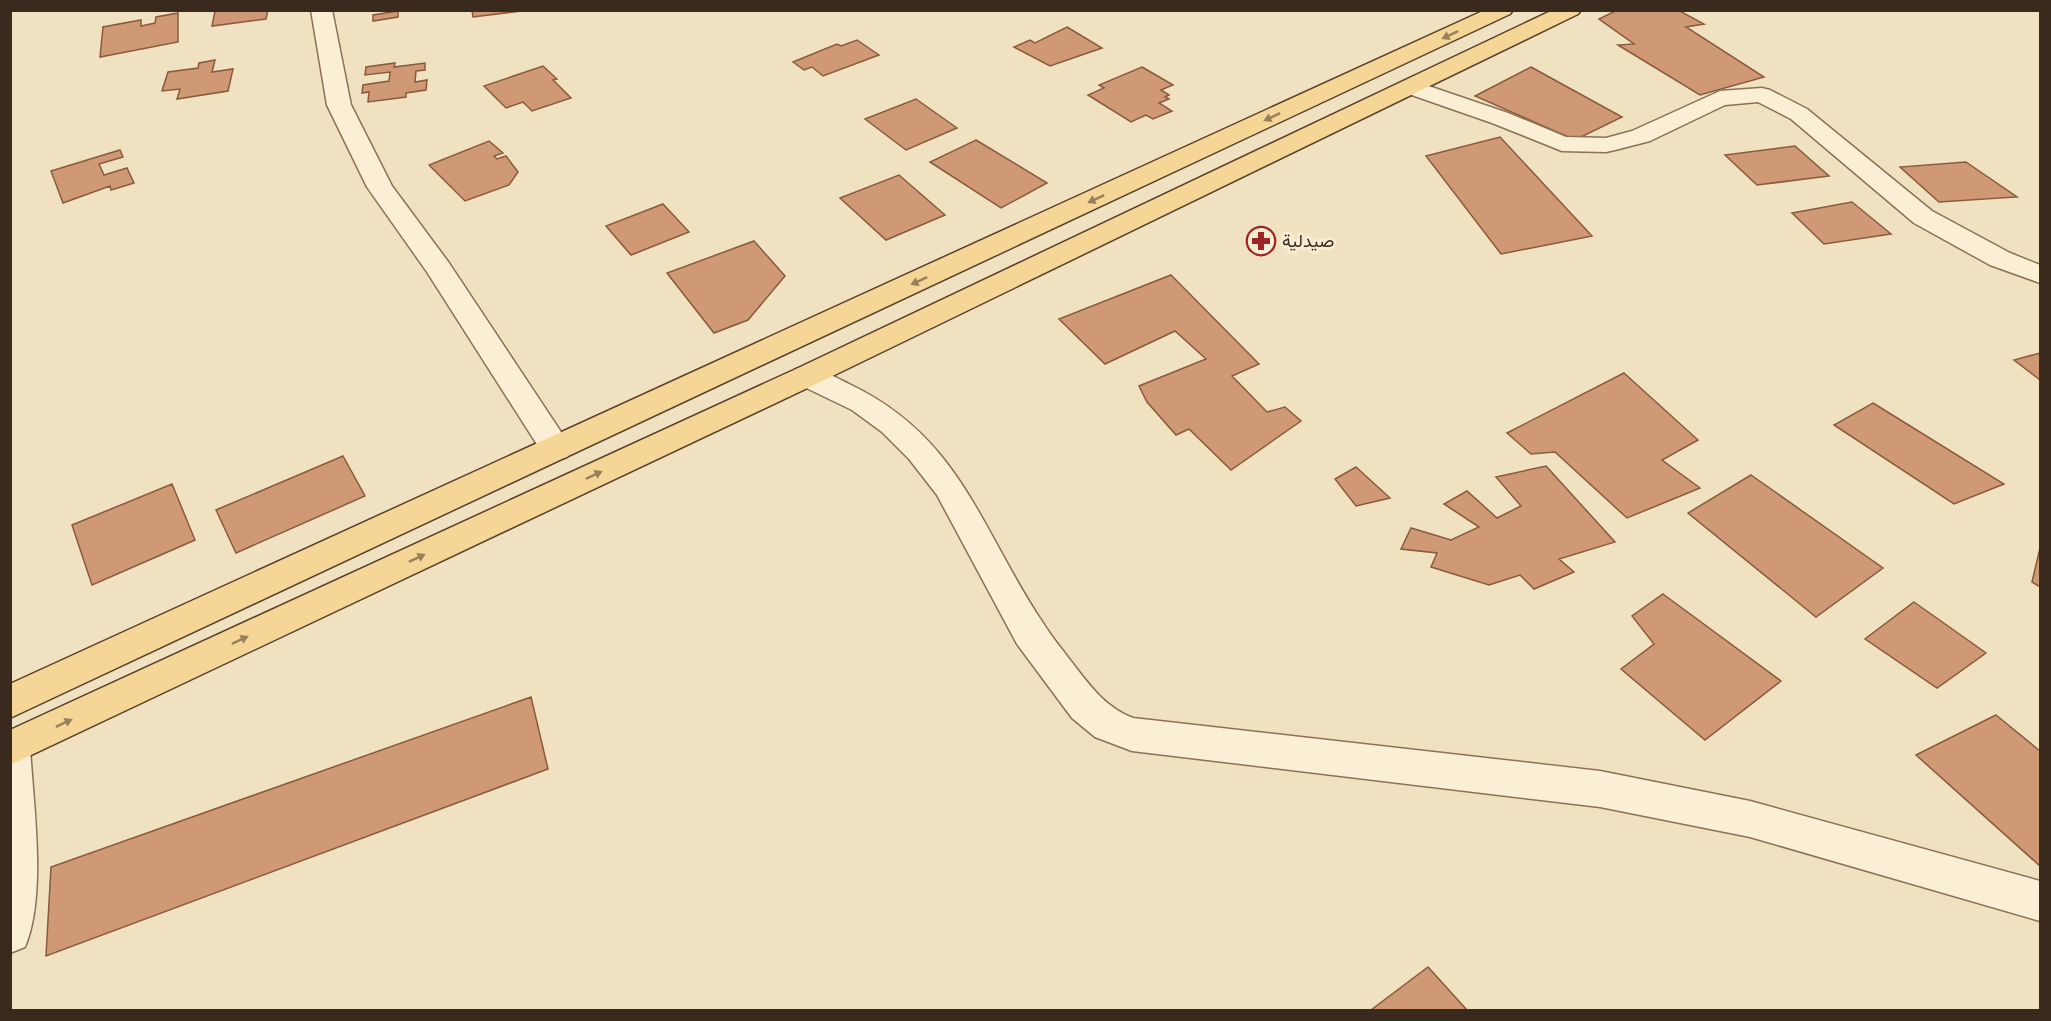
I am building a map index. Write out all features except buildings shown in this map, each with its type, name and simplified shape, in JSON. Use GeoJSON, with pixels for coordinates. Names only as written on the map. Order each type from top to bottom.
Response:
{"type":"FeatureCollection","features":[{"type":"Feature","properties":{"kind":"main road"},"geometry":{"type":"LineString","coordinates":[[10,702],[1503,10]]}},
{"type":"Feature","properties":{"kind":"main road"},"geometry":{"type":"LineString","coordinates":[[11,747],[807,376],[1571,10]]}},
{"type":"Feature","properties":{"kind":"street"},"geometry":{"type":"LineString","coordinates":[[321,10],[339,105],[380,187],[439,269],[556,449]]}},
{"type":"Feature","properties":{"kind":"street"},"geometry":{"type":"LineString","coordinates":[[1411,87],[1500,118],[1562,144],[1606,145],[1641,136],[1720,98],[1762,95],[1799,114],[1923,217],[2000,259],[2040,275]]}},
{"type":"Feature","properties":{"kind":"street"},"geometry":{"type":"LineString","coordinates":[[807,376],[864,403],[893,424],[920,451],[949,488],[1030,634],[1085,706],[1108,725],[1132,734],[1600,789],[1750,819],[2040,901]]}},
{"type":"Feature","properties":{"kind":"street"},"geometry":{"type":"LineString","coordinates":[[10,932],[16,875],[11,747]]}},
{"type":"Feature","properties":{"kind":"place","name":"صيدلية"},"geometry":{"type":"Point","coordinates":[1261,241]}}]}
